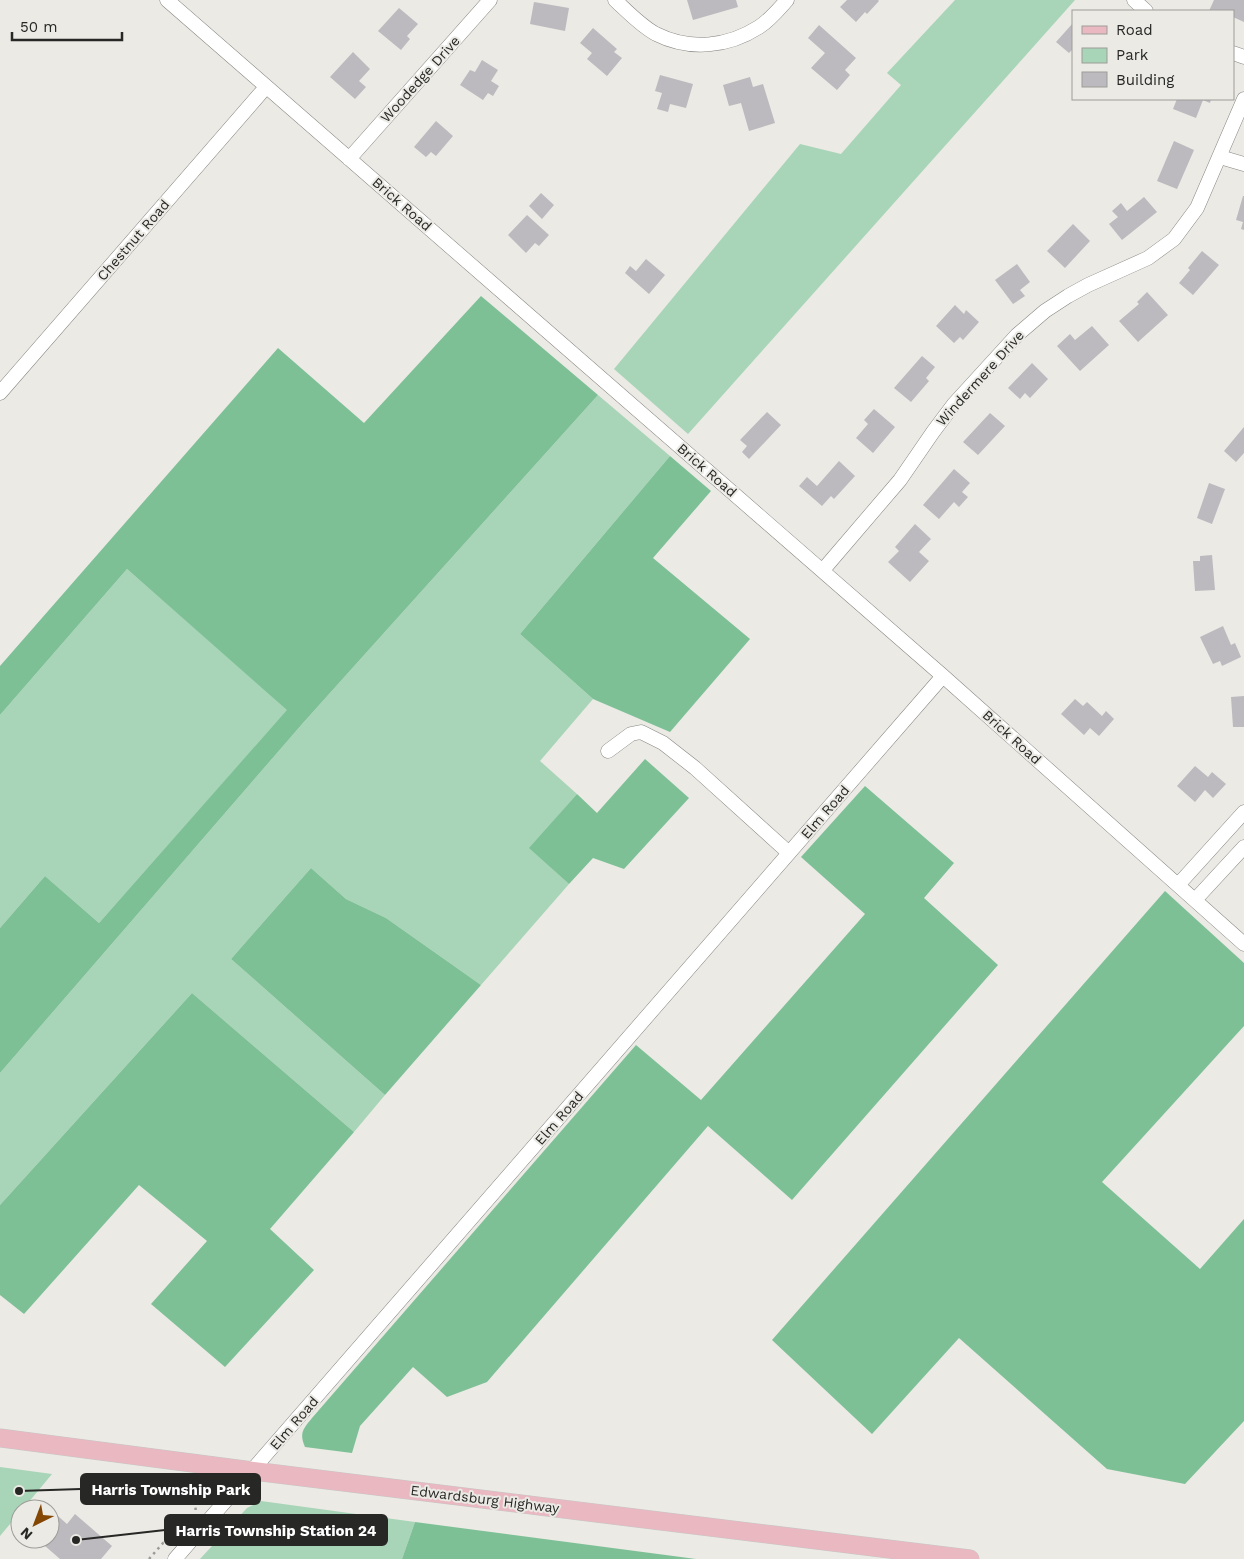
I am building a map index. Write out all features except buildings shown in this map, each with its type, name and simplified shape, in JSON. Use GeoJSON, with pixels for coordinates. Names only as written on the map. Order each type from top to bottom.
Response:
{"type":"FeatureCollection","features":[{"type":"Feature","properties":{"kind":"main road","name":"Edwardsburg Highway"},"geometry":{"type":"LineString","coordinates":[[0,1438],[970,1559]]}},
{"type":"Feature","properties":{"kind":"street","name":"Brick Road"},"geometry":{"type":"LineString","coordinates":[[167,0],[823,570],[1244,944]]}},
{"type":"Feature","properties":{"kind":"street","name":"Woodedge Drive"},"geometry":{"type":"LineString","coordinates":[[349,159],[490,0]]}},
{"type":"Feature","properties":{"kind":"street"},"geometry":{"type":"LineString","coordinates":[[615,0],[639,22],[655,33],[672,41],[692,45],[712,45],[748,34],[769,19],[787,0]]}},
{"type":"Feature","properties":{"kind":"street"},"geometry":{"type":"LineString","coordinates":[[1134,0],[1145,10]]}},
{"type":"Feature","properties":{"kind":"street","name":"Chestnut Road"},"geometry":{"type":"LineString","coordinates":[[0,393],[266,87]]}},
{"type":"Feature","properties":{"kind":"street","name":"Windermere Drive"},"geometry":{"type":"LineString","coordinates":[[823,570],[900,480],[932,432],[954,404],[1017,335],[1068,296],[1148,258],[1174,239],[1198,208],[1244,99]]}},
{"type":"Feature","properties":{"kind":"street"},"geometry":{"type":"LineString","coordinates":[[1220,157],[1244,164]]}},
{"type":"Feature","properties":{"kind":"street","name":"Elm Road"},"geometry":{"type":"LineString","coordinates":[[175,1559],[943,676]]}},
{"type":"Feature","properties":{"kind":"street"},"geometry":{"type":"LineString","coordinates":[[608,751],[632,734],[641,732],[663,743],[695,768],[789,853]]}},
{"type":"Feature","properties":{"kind":"street"},"geometry":{"type":"LineString","coordinates":[[1178,886],[1244,812]]}},
{"type":"Feature","properties":{"kind":"street"},"geometry":{"type":"LineString","coordinates":[[1195,900],[1244,847]]}},
{"type":"Feature","properties":{"kind":"path"},"geometry":{"type":"LineString","coordinates":[[178,1489],[186,1492],[192,1498],[196,1510],[194,1516]]}},
{"type":"Feature","properties":{"kind":"path"},"geometry":{"type":"LineString","coordinates":[[150,1559],[163,1543],[176,1540]]}},
{"type":"Feature","properties":{"kind":"green space"},"geometry":{"type":"Polygon","coordinates":[[[955,0],[1075,0],[688,434],[614,369],[800,144],[841,154],[901,85],[887,73],[955,0]]]}},
{"type":"Feature","properties":{"kind":"green space"},"geometry":{"type":"Polygon","coordinates":[[[481,296],[598,395],[303,723],[0,1073],[0,928],[45,876],[99,923],[287,710],[127,569],[0,715],[0,666],[278,348],[364,423],[481,296]]]}},
{"type":"Feature","properties":{"kind":"green space"},"geometry":{"type":"Polygon","coordinates":[[[598,395],[670,456],[520,634],[593,699],[540,761],[577,794],[530,848],[569,884],[481,985],[386,918],[346,899],[311,868],[231,959],[385,1095],[354,1132],[192,993],[0,1205],[0,1073],[303,723],[598,395]]]}},
{"type":"Feature","properties":{"kind":"green space"},"geometry":{"type":"Polygon","coordinates":[[[670,456],[711,491],[653,558],[750,639],[670,732],[593,699],[520,634],[670,456]]]}},
{"type":"Feature","properties":{"kind":"green space"},"geometry":{"type":"Polygon","coordinates":[[[127,569],[288,710],[99,923],[45,876],[0,928],[0,715],[127,569]]]}},
{"type":"Feature","properties":{"kind":"green space"},"geometry":{"type":"Polygon","coordinates":[[[645,759],[689,798],[624,869],[593,858],[569,884],[529,848],[577,794],[597,813],[645,759]]]}},
{"type":"Feature","properties":{"kind":"green space"},"geometry":{"type":"Polygon","coordinates":[[[865,786],[954,863],[924,898],[998,965],[792,1200],[708,1126],[487,1382],[447,1397],[413,1367],[360,1426],[352,1453],[305,1447],[302,1435],[306,1425],[636,1045],[701,1100],[865,914],[801,857],[865,786]]]}},
{"type":"Feature","properties":{"kind":"green space"},"geometry":{"type":"Polygon","coordinates":[[[311,868],[346,899],[386,918],[481,985],[385,1095],[231,959],[311,868]]]}},
{"type":"Feature","properties":{"kind":"green space"},"geometry":{"type":"Polygon","coordinates":[[[1165,891],[1244,963],[1244,1026],[1102,1182],[1200,1269],[1244,1219],[1244,1421],[1185,1484],[1107,1469],[959,1338],[872,1434],[772,1340],[1165,891]]]}},
{"type":"Feature","properties":{"kind":"green space"},"geometry":{"type":"Polygon","coordinates":[[[192,993],[354,1132],[270,1229],[314,1270],[225,1367],[151,1304],[207,1241],[139,1185],[24,1314],[0,1295],[0,1205],[192,993]]]}},
{"type":"Feature","properties":{"kind":"green space"},"geometry":{"type":"Polygon","coordinates":[[[0,1467],[52,1474],[31,1499],[10,1499],[10,1524],[0,1536],[0,1467]]]}},
{"type":"Feature","properties":{"kind":"green space"},"geometry":{"type":"Polygon","coordinates":[[[261,1501],[415,1522],[402,1559],[200,1559],[247,1508],[261,1501]]]}},
{"type":"Feature","properties":{"kind":"green space"},"geometry":{"type":"Polygon","coordinates":[[[415,1522],[696,1559],[402,1559],[415,1522]]]}},
{"type":"Feature","properties":{"kind":"place","name":"Harris Township Park"},"geometry":{"type":"Point","coordinates":[19,1491]}},
{"type":"Feature","properties":{"kind":"place","name":"Harris Township Station 24"},"geometry":{"type":"Point","coordinates":[76,1540]}}]}
